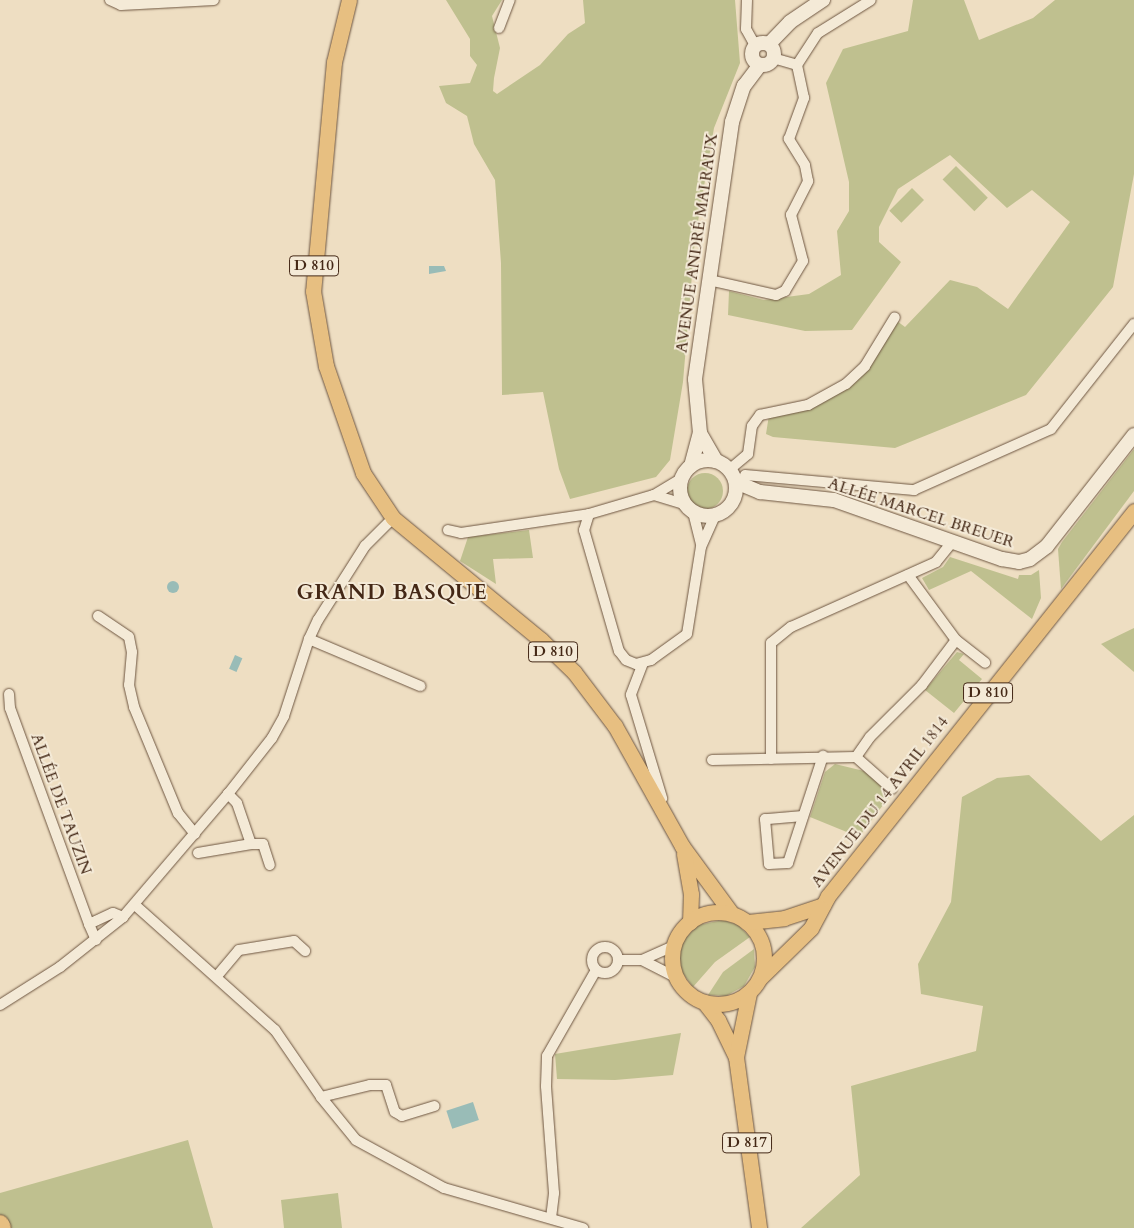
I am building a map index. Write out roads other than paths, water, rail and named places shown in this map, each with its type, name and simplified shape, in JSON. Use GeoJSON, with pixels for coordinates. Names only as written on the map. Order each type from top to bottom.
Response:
{"type":"FeatureCollection","features":[{"type":"Feature","properties":{"kind":"highway"},"geometry":{"type":"LineString","coordinates":[[0,1224],[2,1228]]}},
{"type":"Feature","properties":{"kind":"main road","name":"D 810"},"geometry":{"type":"LineString","coordinates":[[350,0],[333,70],[313,291],[326,366],[346,430],[363,472],[393,518],[540,640],[574,672],[615,726],[682,846],[732,914]]}},
{"type":"Feature","properties":{"kind":"main road","name":"AVENUE DU 14 AVRIL 1814"},"geometry":{"type":"LineString","coordinates":[[760,978],[811,928],[823,904],[1134,511]]}},
{"type":"Feature","properties":{"kind":"main road","name":"D 810"},"geometry":{"type":"LineString","coordinates":[[682,846],[691,888],[690,922]]}},
{"type":"Feature","properties":{"kind":"main road","name":"AVENUE DU 14 AVRIL 1814"},"geometry":{"type":"LineString","coordinates":[[748,922],[784,918],[823,904]]}},
{"type":"Feature","properties":{"kind":"main road"},"geometry":{"type":"LineString","coordinates":[[702,914],[732,914],[748,922],[761,940],[764,952],[760,978],[749,993],[735,1001],[720,1004],[704,1002],[686,992],[677,978],[673,968],[674,946],[690,922],[702,914]]}},
{"type":"Feature","properties":{"kind":"main road","name":"D 817"},"geometry":{"type":"LineString","coordinates":[[736,1057],[749,993]]}},
{"type":"Feature","properties":{"kind":"main road","name":"D 817"},"geometry":{"type":"LineString","coordinates":[[704,1002],[718,1020],[736,1057],[759,1228]]}},
{"type":"Feature","properties":{"kind":"street"},"geometry":{"type":"LineString","coordinates":[[110,0],[121,5],[214,0]]}},
{"type":"Feature","properties":{"kind":"street"},"geometry":{"type":"LineString","coordinates":[[499,28],[510,0]]}},
{"type":"Feature","properties":{"kind":"street"},"geometry":{"type":"LineString","coordinates":[[747,0],[746,29],[755,45],[756,62],[770,63],[773,58],[773,49],[769,44],[762,42],[755,45]]}},
{"type":"Feature","properties":{"kind":"street"},"geometry":{"type":"LineString","coordinates":[[769,44],[790,22],[823,0]]}},
{"type":"Feature","properties":{"kind":"street"},"geometry":{"type":"LineString","coordinates":[[709,280],[776,295],[785,291],[803,261],[791,215],[808,181],[804,165],[789,139],[804,98],[797,64],[818,33],[871,0]]}},
{"type":"Feature","properties":{"kind":"street"},"geometry":{"type":"LineString","coordinates":[[773,58],[797,64]]}},
{"type":"Feature","properties":{"kind":"street","name":"AVENUE ANDRÉ MALRAUX"},"geometry":{"type":"LineString","coordinates":[[691,466],[700,433],[695,388],[732,122],[756,62]]}},
{"type":"Feature","properties":{"kind":"street"},"geometry":{"type":"LineString","coordinates":[[671,825],[634,711],[633,686],[643,664],[679,643],[687,634],[701,547],[715,516],[733,502],[737,475],[748,454],[752,426],[760,415],[808,405],[846,384],[865,366],[895,317]]}},
{"type":"Feature","properties":{"kind":"street"},"geometry":{"type":"LineString","coordinates":[[448,530],[461,533],[589,514],[654,495],[681,479],[691,466],[699,461],[716,461],[737,475],[914,490],[1051,429],[1134,324]]}},
{"type":"Feature","properties":{"kind":"street","name":"AVENUE ANDRÉ MALRAUX"},"geometry":{"type":"LineString","coordinates":[[700,433],[716,461]]}},
{"type":"Feature","properties":{"kind":"street","name":"ALLÉE MARCEL BREUER"},"geometry":{"type":"LineString","coordinates":[[733,502],[760,492],[828,499],[1007,560],[1030,559],[1047,546],[1134,435]]}},
{"type":"Feature","properties":{"kind":"street","name":"ALLÉE MARCEL BREUER"},"geometry":{"type":"LineString","coordinates":[[737,475],[760,492]]}},
{"type":"Feature","properties":{"kind":"street"},"geometry":{"type":"LineString","coordinates":[[681,479],[680,487],[701,547]]}},
{"type":"Feature","properties":{"kind":"street"},"geometry":{"type":"LineString","coordinates":[[654,495],[715,516]]}},
{"type":"Feature","properties":{"kind":"street"},"geometry":{"type":"LineString","coordinates":[[589,514],[584,530],[619,651],[626,660],[643,664]]}},
{"type":"Feature","properties":{"kind":"street"},"geometry":{"type":"LineString","coordinates":[[0,1005],[96,940],[136,905],[228,794],[272,738],[284,716],[309,639],[365,546],[393,518]]}},
{"type":"Feature","properties":{"kind":"street"},"geometry":{"type":"LineString","coordinates":[[771,759],[770,648],[778,635],[790,627],[936,562],[953,541]]}},
{"type":"Feature","properties":{"kind":"street"},"geometry":{"type":"LineString","coordinates":[[908,575],[956,640],[985,663]]}},
{"type":"Feature","properties":{"kind":"street"},"geometry":{"type":"LineString","coordinates":[[98,616],[129,637],[132,652],[129,685],[134,707],[178,812],[195,834]]}},
{"type":"Feature","properties":{"kind":"street"},"geometry":{"type":"LineString","coordinates":[[309,639],[420,686]]}},
{"type":"Feature","properties":{"kind":"street"},"geometry":{"type":"LineString","coordinates":[[856,757],[870,737],[922,685],[956,640]]}},
{"type":"Feature","properties":{"kind":"street","name":"ALLÉE DE TAUZIN"},"geometry":{"type":"LineString","coordinates":[[9,694],[10,708],[96,940]]}},
{"type":"Feature","properties":{"kind":"street"},"geometry":{"type":"LineString","coordinates":[[802,816],[764,819],[769,864],[788,863],[802,816],[824,756]]}},
{"type":"Feature","properties":{"kind":"street"},"geometry":{"type":"LineString","coordinates":[[712,760],[824,756],[856,757],[892,788]]}},
{"type":"Feature","properties":{"kind":"street"},"geometry":{"type":"LineString","coordinates":[[228,794],[237,803],[251,844]]}},
{"type":"Feature","properties":{"kind":"street"},"geometry":{"type":"LineString","coordinates":[[198,853],[251,844],[263,844],[270,865]]}},
{"type":"Feature","properties":{"kind":"street"},"geometry":{"type":"LineString","coordinates":[[136,905],[275,1030],[321,1097],[356,1140],[410,1172],[464,1196],[583,1228]]}},
{"type":"Feature","properties":{"kind":"street"},"geometry":{"type":"LineString","coordinates":[[89,924],[113,913],[123,917]]}},
{"type":"Feature","properties":{"kind":"street"},"geometry":{"type":"LineString","coordinates":[[217,976],[239,950],[294,941],[305,951]]}},
{"type":"Feature","properties":{"kind":"street"},"geometry":{"type":"LineString","coordinates":[[618,960],[642,960],[674,946]]}},
{"type":"Feature","properties":{"kind":"street"},"geometry":{"type":"LineString","coordinates":[[600,948],[611,948],[618,960],[616,968],[609,973],[596,970],[592,960],[600,948]]}},
{"type":"Feature","properties":{"kind":"street"},"geometry":{"type":"LineString","coordinates":[[642,960],[677,978]]}},
{"type":"Feature","properties":{"kind":"street"},"geometry":{"type":"LineString","coordinates":[[551,1218],[554,1193],[546,1086],[547,1056],[596,970]]}},
{"type":"Feature","properties":{"kind":"street"},"geometry":{"type":"LineString","coordinates":[[321,1097],[370,1085],[386,1085],[395,1112],[402,1116],[435,1106]]}},
{"type":"Feature","properties":{"kind":"water"},"geometry":{"type":"Polygon","coordinates":[[[429,266],[444,266],[446,271],[429,274],[429,266]]]}},
{"type":"Feature","properties":{"kind":"water"},"geometry":{"type":"Polygon","coordinates":[[[171,581],[175,581],[179,587],[175,593],[171,593],[167,589],[167,585],[171,581]]]}},
{"type":"Feature","properties":{"kind":"water"},"geometry":{"type":"Polygon","coordinates":[[[235,655],[242,658],[237,672],[229,669],[235,655]]]}},
{"type":"Feature","properties":{"kind":"water"},"geometry":{"type":"Polygon","coordinates":[[[473,1102],[479,1120],[452,1129],[446,1111],[473,1102]]]}},
{"type":"Feature","properties":{"kind":"district","name":"GRAND BASQUE"},"geometry":{"type":"Point","coordinates":[392,593]}}]}
